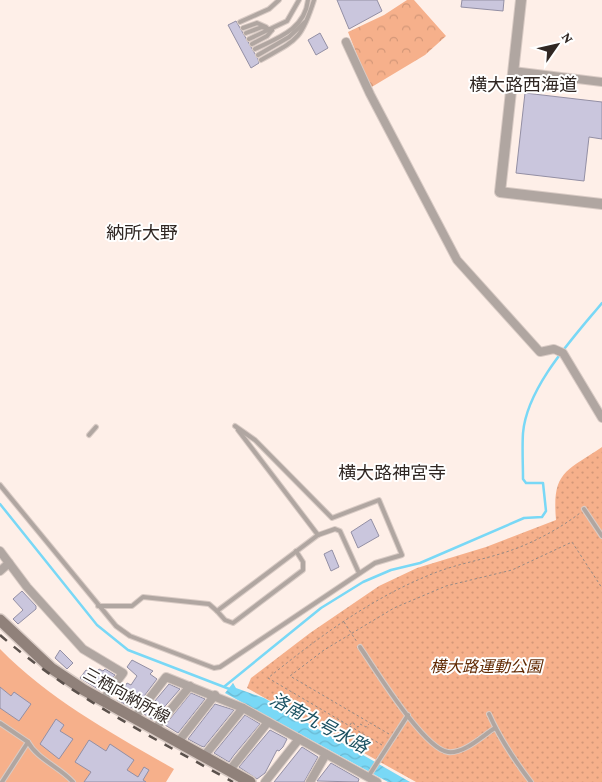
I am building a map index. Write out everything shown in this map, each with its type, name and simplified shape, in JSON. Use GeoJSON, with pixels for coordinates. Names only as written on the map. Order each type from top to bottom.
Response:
{"type":"FeatureCollection","features":[{"type":"Feature","properties":{"kind":"main road","name":"三栖向納所線"},"geometry":{"type":"LineString","coordinates":[[0,620],[51,668],[84,690],[250,782]]}},
{"type":"Feature","properties":{"kind":"street"},"geometry":{"type":"LineString","coordinates":[[521,0],[500,192],[602,204]]}},
{"type":"Feature","properties":{"kind":"street"},"geometry":{"type":"LineString","coordinates":[[346,42],[370,94],[457,260],[540,352],[561,352],[602,418]]}},
{"type":"Feature","properties":{"kind":"street"},"geometry":{"type":"LineString","coordinates":[[514,71],[602,82]]}},
{"type":"Feature","properties":{"kind":"street"},"geometry":{"type":"LineString","coordinates":[[0,552],[27,587],[83,649],[123,674],[102,700]]}},
{"type":"Feature","properties":{"kind":"street"},"geometry":{"type":"LineString","coordinates":[[0,571],[9,563]]}},
{"type":"Feature","properties":{"kind":"street"},"geometry":{"type":"LineString","coordinates":[[135,717],[166,676],[243,708],[377,782]]}},
{"type":"Feature","properties":{"kind":"street"},"geometry":{"type":"LineString","coordinates":[[155,729],[190,686]]}},
{"type":"Feature","properties":{"kind":"street"},"geometry":{"type":"LineString","coordinates":[[178,742],[215,695]]}},
{"type":"Feature","properties":{"kind":"street"},"geometry":{"type":"LineString","coordinates":[[204,756],[243,708]]}},
{"type":"Feature","properties":{"kind":"street"},"geometry":{"type":"LineString","coordinates":[[229,771],[268,722]]}},
{"type":"Feature","properties":{"kind":"street"},"geometry":{"type":"LineString","coordinates":[[265,782],[299,739]]}},
{"type":"Feature","properties":{"kind":"street"},"geometry":{"type":"LineString","coordinates":[[310,782],[326,754]]}},
{"type":"Feature","properties":{"kind":"lane"},"geometry":{"type":"LineString","coordinates":[[240,22],[270,9],[279,0]]}},
{"type":"Feature","properties":{"kind":"lane"},"geometry":{"type":"LineString","coordinates":[[249,39],[272,30],[287,21],[299,0]]}},
{"type":"Feature","properties":{"kind":"lane"},"geometry":{"type":"LineString","coordinates":[[255,49],[292,31],[305,15],[308,0]]}},
{"type":"Feature","properties":{"kind":"lane"},"geometry":{"type":"LineString","coordinates":[[261,60],[295,40],[308,19],[314,0]]}},
{"type":"Feature","properties":{"kind":"lane"},"geometry":{"type":"LineString","coordinates":[[258,54],[289,37],[308,19]]}},
{"type":"Feature","properties":{"kind":"lane"},"geometry":{"type":"LineString","coordinates":[[243,28],[257,23],[272,30]]}},
{"type":"Feature","properties":{"kind":"lane"},"geometry":{"type":"LineString","coordinates":[[246,33],[267,27]]}},
{"type":"Feature","properties":{"kind":"lane"},"geometry":{"type":"LineString","coordinates":[[252,44],[267,36],[272,30]]}},
{"type":"Feature","properties":{"kind":"lane"},"geometry":{"type":"LineString","coordinates":[[0,485],[116,626],[130,636],[214,668],[220,667],[359,573],[376,563],[402,554],[379,500],[332,518],[256,440],[235,426],[318,535]]}},
{"type":"Feature","properties":{"kind":"lane"},"geometry":{"type":"LineString","coordinates":[[90,435],[96,427]]}},
{"type":"Feature","properties":{"kind":"lane"},"geometry":{"type":"LineString","coordinates":[[584,509],[602,536]]}},
{"type":"Feature","properties":{"kind":"lane"},"geometry":{"type":"LineString","coordinates":[[217,611],[318,535],[335,529],[340,531],[359,573]]}},
{"type":"Feature","properties":{"kind":"lane"},"geometry":{"type":"LineString","coordinates":[[98,606],[132,606],[144,597],[209,604],[225,620],[233,623],[305,567],[296,551]]}},
{"type":"Feature","properties":{"kind":"lane"},"geometry":{"type":"LineString","coordinates":[[360,648],[408,716],[436,747],[448,752],[464,748],[495,728]]}},
{"type":"Feature","properties":{"kind":"lane"},"geometry":{"type":"LineString","coordinates":[[489,714],[495,728],[514,759],[531,782]]}},
{"type":"Feature","properties":{"kind":"lane"},"geometry":{"type":"LineString","coordinates":[[368,777],[408,716]]}},
{"type":"Feature","properties":{"kind":"lane"},"geometry":{"type":"LineString","coordinates":[[0,724],[28,742],[33,751],[72,782]]}},
{"type":"Feature","properties":{"kind":"lane"},"geometry":{"type":"LineString","coordinates":[[2,782],[28,742]]}},
{"type":"Feature","properties":{"kind":"path"},"geometry":{"type":"LineString","coordinates":[[387,748],[268,678],[315,640],[386,594],[438,571],[505,552],[564,525],[584,509]]}},
{"type":"Feature","properties":{"kind":"path"},"geometry":{"type":"LineString","coordinates":[[394,738],[290,676],[324,650],[394,608],[446,586],[512,570],[572,542],[602,588]]}},
{"type":"Feature","properties":{"kind":"path"},"geometry":{"type":"LineString","coordinates":[[343,622],[360,648]]}},
{"type":"Feature","properties":{"kind":"path"},"geometry":{"type":"LineString","coordinates":[[349,726],[352,722],[358,727],[360,724],[366,728],[369,723]]}},
{"type":"Feature","properties":{"kind":"green space"},"geometry":{"type":"Polygon","coordinates":[[[407,0],[414,0],[446,36],[425,55],[370,88],[348,32],[384,15],[407,0]]]}},
{"type":"Feature","properties":{"kind":"green space","name":"横大路運動公園"},"geometry":{"type":"Polygon","coordinates":[[[602,447],[602,782],[416,782],[247,688],[251,678],[310,633],[379,586],[417,568],[486,547],[556,520],[555,504],[559,482],[570,468],[602,447]]]}},
{"type":"Feature","properties":{"kind":"green space"},"geometry":{"type":"Polygon","coordinates":[[[0,649],[19,667],[61,700],[105,729],[174,769],[166,782],[0,782],[0,649]]]}},
{"type":"Feature","properties":{"kind":"water"},"geometry":{"type":"Polygon","coordinates":[[[233,683],[236,688],[264,698],[410,782],[388,782],[225,693],[233,683]]]}},
{"type":"Feature","properties":{"kind":"building"},"geometry":{"type":"Polygon","coordinates":[[[337,0],[377,0],[382,11],[349,29],[337,0]]]}},
{"type":"Feature","properties":{"kind":"building"},"geometry":{"type":"Polygon","coordinates":[[[462,0],[504,0],[503,11],[461,7],[462,0]]]}},
{"type":"Feature","properties":{"kind":"building"},"geometry":{"type":"Polygon","coordinates":[[[236,21],[258,59],[259,63],[251,68],[228,25],[236,21]]]}},
{"type":"Feature","properties":{"kind":"building"},"geometry":{"type":"Polygon","coordinates":[[[320,33],[328,48],[316,55],[308,40],[320,33]]]}},
{"type":"Feature","properties":{"kind":"building"},"geometry":{"type":"Polygon","coordinates":[[[525,93],[602,102],[602,139],[589,137],[584,181],[516,173],[525,93]]]}},
{"type":"Feature","properties":{"kind":"building"},"geometry":{"type":"Polygon","coordinates":[[[371,519],[379,536],[358,548],[351,532],[371,519]]]}},
{"type":"Feature","properties":{"kind":"building"},"geometry":{"type":"Polygon","coordinates":[[[332,550],[339,567],[331,571],[324,554],[332,550]]]}},
{"type":"Feature","properties":{"kind":"building"},"geometry":{"type":"Polygon","coordinates":[[[22,591],[36,606],[36,609],[18,624],[13,619],[23,610],[13,599],[22,591]]]}},
{"type":"Feature","properties":{"kind":"building"},"geometry":{"type":"Polygon","coordinates":[[[60,650],[73,663],[67,669],[55,658],[60,650]]]}},
{"type":"Feature","properties":{"kind":"building"},"geometry":{"type":"Polygon","coordinates":[[[132,660],[153,671],[150,674],[157,679],[135,708],[117,700],[127,683],[131,685],[137,676],[127,667],[132,660]]]}},
{"type":"Feature","properties":{"kind":"building"},"geometry":{"type":"Polygon","coordinates":[[[99,669],[103,671],[105,669],[115,675],[101,691],[80,678],[86,670],[95,675],[99,669]]]}},
{"type":"Feature","properties":{"kind":"building"},"geometry":{"type":"Polygon","coordinates":[[[169,684],[180,689],[153,720],[144,714],[169,684]]]}},
{"type":"Feature","properties":{"kind":"building"},"geometry":{"type":"Polygon","coordinates":[[[0,687],[11,696],[14,692],[31,704],[19,721],[0,708],[0,687]]]}},
{"type":"Feature","properties":{"kind":"building"},"geometry":{"type":"Polygon","coordinates":[[[191,693],[205,699],[178,733],[165,725],[191,693]]]}},
{"type":"Feature","properties":{"kind":"building"},"geometry":{"type":"Polygon","coordinates":[[[215,704],[234,710],[204,747],[188,739],[215,704]]]}},
{"type":"Feature","properties":{"kind":"building"},"geometry":{"type":"Polygon","coordinates":[[[245,715],[260,724],[229,762],[214,753],[245,715]]]}},
{"type":"Feature","properties":{"kind":"building"},"geometry":{"type":"Polygon","coordinates":[[[56,719],[64,725],[60,731],[73,739],[59,759],[40,744],[56,719]]]}},
{"type":"Feature","properties":{"kind":"building"},"geometry":{"type":"Polygon","coordinates":[[[270,730],[287,739],[283,747],[279,751],[277,750],[265,773],[257,779],[239,767],[270,730]]]}},
{"type":"Feature","properties":{"kind":"building"},"geometry":{"type":"Polygon","coordinates":[[[89,740],[106,751],[110,744],[134,760],[127,770],[138,777],[144,767],[149,770],[143,780],[146,782],[84,782],[91,772],[75,762],[89,740]]]}},
{"type":"Feature","properties":{"kind":"building"},"geometry":{"type":"Polygon","coordinates":[[[302,747],[318,757],[304,782],[274,782],[302,747]]]}},
{"type":"Feature","properties":{"kind":"building"},"geometry":{"type":"Polygon","coordinates":[[[331,763],[359,779],[358,782],[317,781],[331,763]]]}},
{"type":"Feature","properties":{"kind":"waterway"},"geometry":{"type":"LineString","coordinates":[[225,686],[321,608],[363,582],[391,570],[420,563],[524,518],[542,517],[546,511],[543,483],[526,483],[523,479],[523,433],[526,416],[533,398],[553,364],[602,303]]}},
{"type":"Feature","properties":{"kind":"waterway"},"geometry":{"type":"LineString","coordinates":[[0,504],[97,625],[128,650],[232,690]]}},
{"type":"Feature","properties":{"kind":"railway"},"geometry":{"type":"LineString","coordinates":[[0,635],[27,657],[83,696],[142,732],[233,782]]}},
{"type":"Feature","properties":{"kind":"district","name":"横大路西海道"},"geometry":{"type":"Point","coordinates":[523,85]}},
{"type":"Feature","properties":{"kind":"district","name":"納所大野"},"geometry":{"type":"Point","coordinates":[142,233]}},
{"type":"Feature","properties":{"kind":"district","name":"横大路神宮寺"},"geometry":{"type":"Point","coordinates":[392,473]}},
{"type":"Feature","properties":{"kind":"water label","name":"洛南九号水路"},"geometry":{"type":"Point","coordinates":[319,723]}}]}
